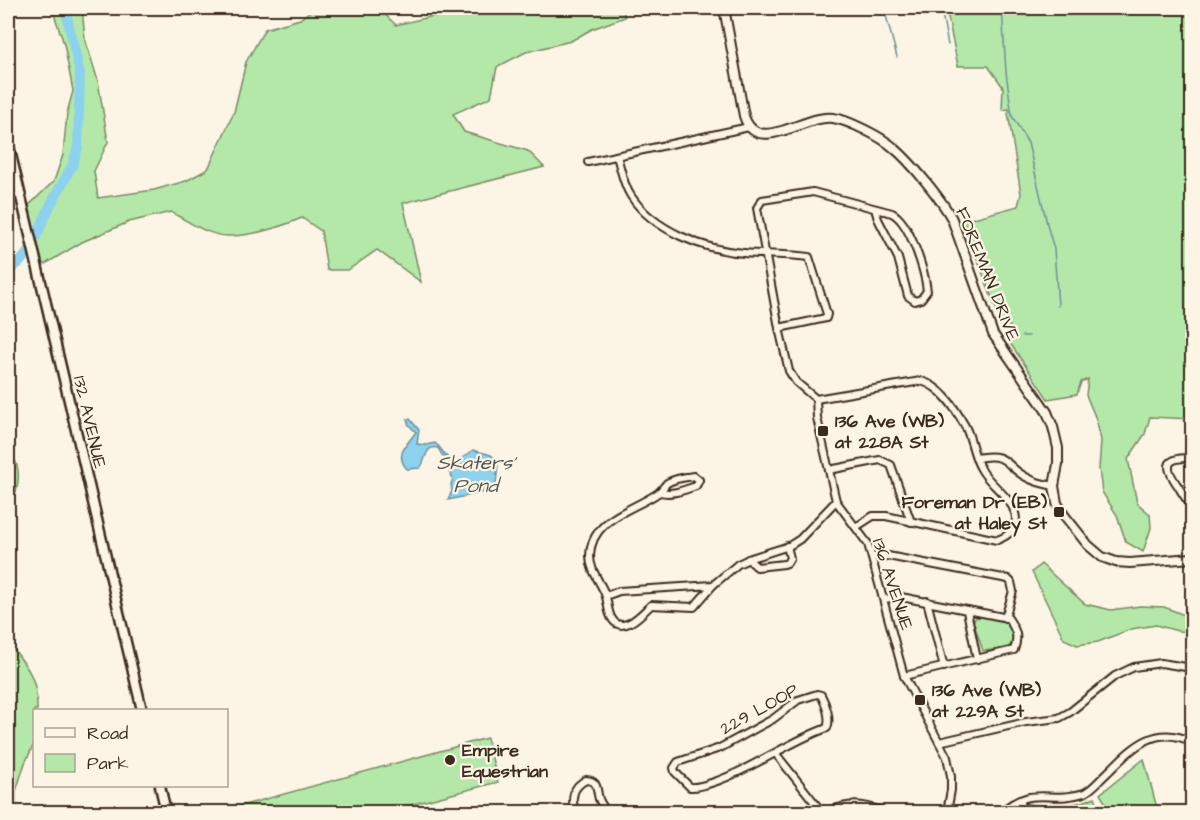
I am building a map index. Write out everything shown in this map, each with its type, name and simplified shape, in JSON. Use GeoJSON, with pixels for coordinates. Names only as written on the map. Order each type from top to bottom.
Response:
{"type":"FeatureCollection","features":[{"type":"Feature","properties":{"kind":"main road","name":"132 AVENUE"},"geometry":{"type":"LineString","coordinates":[[8,142],[142,709]]}},
{"type":"Feature","properties":{"kind":"main road"},"geometry":{"type":"LineString","coordinates":[[160,787],[166,813]]}},
{"type":"Feature","properties":{"kind":"street"},"geometry":{"type":"LineString","coordinates":[[724,8],[744,117],[749,127]]}},
{"type":"Feature","properties":{"kind":"street","name":"FOREMAN DRIVE"},"geometry":{"type":"LineString","coordinates":[[588,162],[749,127],[759,134],[768,135],[810,120],[835,118],[887,143],[904,158],[948,211],[993,334],[1047,412],[1058,448],[1054,486],[1057,503],[1064,515],[1088,545],[1102,557],[1116,562],[1192,558]]}},
{"type":"Feature","properties":{"kind":"street"},"geometry":{"type":"LineString","coordinates":[[617,156],[622,177],[630,195],[655,221],[690,240],[707,246],[744,253],[809,257],[827,314],[826,318],[779,327]]}},
{"type":"Feature","properties":{"kind":"street"},"geometry":{"type":"LineString","coordinates":[[856,527],[873,516],[886,516],[998,540],[1006,537],[1012,531],[1016,522],[1015,513],[1010,504],[988,479],[976,458],[965,426],[941,391],[932,384],[921,381],[816,399],[792,377],[779,327],[757,205],[762,200],[813,192],[875,208],[898,216],[915,247],[926,281],[927,291],[921,299],[915,301],[908,296],[898,258],[878,219],[875,208]]}},
{"type":"Feature","properties":{"kind":"street"},"geometry":{"type":"LineString","coordinates":[[8,196],[20,194]]}},
{"type":"Feature","properties":{"kind":"street","name":"136 AVENUE"},"geometry":{"type":"LineString","coordinates":[[816,399],[817,418],[836,501],[868,544],[904,676],[948,757],[951,790],[947,813]]}},
{"type":"Feature","properties":{"kind":"street"},"geometry":{"type":"LineString","coordinates":[[976,458],[991,455],[1002,457],[1029,479],[1054,486]]}},
{"type":"Feature","properties":{"kind":"street"},"geometry":{"type":"LineString","coordinates":[[1192,458],[1176,458],[1170,462],[1168,468],[1192,506]]}},
{"type":"Feature","properties":{"kind":"street"},"geometry":{"type":"LineString","coordinates":[[829,470],[880,460],[891,465],[911,522]]}},
{"type":"Feature","properties":{"kind":"street"},"geometry":{"type":"LineString","coordinates":[[660,492],[672,494],[696,486],[699,480],[694,476],[670,481],[660,492],[626,509],[607,523],[593,542],[590,556],[596,579],[606,596],[612,619],[621,624],[632,623],[651,605],[694,607],[713,585],[738,564],[800,539],[836,501]]}},
{"type":"Feature","properties":{"kind":"street"},"geometry":{"type":"LineString","coordinates":[[748,559],[757,567],[788,563],[790,558],[787,546]]}},
{"type":"Feature","properties":{"kind":"street"},"geometry":{"type":"LineString","coordinates":[[872,557],[888,556],[1008,579],[1013,591],[1005,618]]}},
{"type":"Feature","properties":{"kind":"street"},"geometry":{"type":"LineString","coordinates":[[606,596],[619,591],[713,585]]}},
{"type":"Feature","properties":{"kind":"street"},"geometry":{"type":"LineString","coordinates":[[884,598],[901,597],[927,601],[1008,618],[1015,628],[1018,639],[1014,650],[904,676]]}},
{"type":"Feature","properties":{"kind":"street"},"geometry":{"type":"LineString","coordinates":[[927,601],[944,667]]}},
{"type":"Feature","properties":{"kind":"street"},"geometry":{"type":"LineString","coordinates":[[967,611],[977,659]]}},
{"type":"Feature","properties":{"kind":"street"},"geometry":{"type":"LineString","coordinates":[[939,742],[1026,722],[1059,718],[1070,712],[1115,676],[1134,667],[1161,663],[1192,669]]}},
{"type":"Feature","properties":{"kind":"street","name":"229 LOOP"},"geometry":{"type":"LineString","coordinates":[[817,694],[821,695],[829,722],[827,728],[811,732],[776,754],[741,773],[693,788],[687,786],[674,768],[678,762],[714,750],[773,719],[798,700],[817,694]]}},
{"type":"Feature","properties":{"kind":"street"},"geometry":{"type":"LineString","coordinates":[[1001,813],[1020,800],[1040,795],[1060,796],[1087,792],[1138,744],[1154,737],[1168,735],[1192,742]]}},
{"type":"Feature","properties":{"kind":"street"},"geometry":{"type":"LineString","coordinates":[[776,754],[824,813],[851,804],[884,813]]}},
{"type":"Feature","properties":{"kind":"street"},"geometry":{"type":"LineString","coordinates":[[575,813],[572,795],[574,789],[586,780],[595,783],[600,802],[607,813]]}},
{"type":"Feature","properties":{"kind":"street"},"geometry":{"type":"LineString","coordinates":[[1020,800],[1024,813]]}},
{"type":"Feature","properties":{"kind":"green space"},"geometry":{"type":"Polygon","coordinates":[[[52,8],[82,8],[85,39],[98,81],[108,142],[94,171],[98,198],[154,190],[186,181],[208,169],[234,112],[246,62],[265,29],[300,19],[314,8],[378,8],[396,25],[467,8],[622,8],[625,17],[592,29],[571,41],[526,52],[497,67],[491,97],[453,114],[464,132],[528,151],[544,167],[403,203],[421,282],[377,250],[348,270],[327,270],[321,231],[302,218],[266,231],[228,236],[206,231],[171,212],[129,222],[82,242],[37,269],[23,211],[54,181],[63,155],[67,113],[73,91],[64,44],[52,8]]]}},
{"type":"Feature","properties":{"kind":"green space"},"geometry":{"type":"Polygon","coordinates":[[[946,8],[1192,8],[1192,419],[1150,417],[1145,434],[1128,459],[1137,503],[1150,514],[1151,528],[1143,552],[1126,542],[1117,515],[1102,492],[1099,469],[1101,440],[1096,419],[1086,395],[1088,379],[1081,382],[1077,394],[1048,399],[1008,340],[1013,338],[1012,330],[1007,323],[1001,322],[963,221],[1018,206],[1021,194],[1008,113],[1010,112],[1009,109],[1002,110],[1003,87],[988,66],[958,66],[946,8]]]}},
{"type":"Feature","properties":{"kind":"green space"},"geometry":{"type":"Polygon","coordinates":[[[8,451],[17,465],[18,481],[16,492],[8,495],[8,451]]]}},
{"type":"Feature","properties":{"kind":"green space"},"geometry":{"type":"Polygon","coordinates":[[[1041,564],[1085,604],[1111,610],[1140,606],[1164,607],[1192,618],[1192,632],[1156,625],[1131,629],[1098,642],[1077,645],[1064,639],[1032,572],[1041,564]]]}},
{"type":"Feature","properties":{"kind":"green space"},"geometry":{"type":"Polygon","coordinates":[[[977,617],[1001,619],[1009,625],[1013,638],[1008,648],[983,651],[973,621],[977,617]]]}},
{"type":"Feature","properties":{"kind":"green space"},"geometry":{"type":"Polygon","coordinates":[[[8,642],[30,673],[36,689],[37,709],[33,709],[33,746],[16,791],[16,812],[8,812],[8,642]]]}},
{"type":"Feature","properties":{"kind":"green space","name":"Empire Equestrian"},"geometry":{"type":"Polygon","coordinates":[[[487,738],[498,782],[383,812],[219,812],[487,738]]]}},
{"type":"Feature","properties":{"kind":"green space"},"geometry":{"type":"Polygon","coordinates":[[[1144,759],[1158,812],[1111,812],[1100,794],[1144,759]]]}},
{"type":"Feature","properties":{"kind":"green space"},"geometry":{"type":"Polygon","coordinates":[[[1095,797],[1101,812],[1023,812],[1027,804],[1062,806],[1095,797]]]}},
{"type":"Feature","properties":{"kind":"water","name":"Skaters' Pond"},"geometry":{"type":"Polygon","coordinates":[[[407,419],[410,419],[419,430],[417,444],[435,443],[447,457],[454,461],[458,461],[473,450],[491,455],[498,463],[496,485],[489,491],[448,500],[452,491],[453,479],[450,472],[453,465],[438,448],[428,451],[420,468],[407,469],[403,464],[403,450],[416,432],[407,419]]]}},
{"type":"Feature","properties":{"kind":"waterway"},"geometry":{"type":"LineString","coordinates":[[8,270],[19,263],[30,250],[73,164],[78,147],[80,74],[65,8]]}},
{"type":"Feature","properties":{"kind":"waterway"},"geometry":{"type":"LineString","coordinates":[[884,8],[897,57]]}},
{"type":"Feature","properties":{"kind":"waterway"},"geometry":{"type":"LineString","coordinates":[[941,8],[948,45]]}},
{"type":"Feature","properties":{"kind":"waterway"},"geometry":{"type":"LineString","coordinates":[[1002,8],[1006,72],[1012,116],[1028,143],[1054,249],[1058,306]]}},
{"type":"Feature","properties":{"kind":"waterway"},"geometry":{"type":"LineString","coordinates":[[1022,336],[1029,336]]}},
{"type":"Feature","properties":{"kind":"waterway"},"geometry":{"type":"LineString","coordinates":[[8,459],[8,468]]}},
{"type":"Feature","properties":{"kind":"place","name":"136 Ave (WB) at 228A St"},"geometry":{"type":"Point","coordinates":[823,431]}},
{"type":"Feature","properties":{"kind":"place","name":"Foreman Dr (EB) at Haley St"},"geometry":{"type":"Point","coordinates":[1059,512]}},
{"type":"Feature","properties":{"kind":"place","name":"136 Ave (WB) at 229A St"},"geometry":{"type":"Point","coordinates":[920,700]}},
{"type":"Feature","properties":{"kind":"place","name":"Empire Equestrian"},"geometry":{"type":"Point","coordinates":[450,760]}}]}
